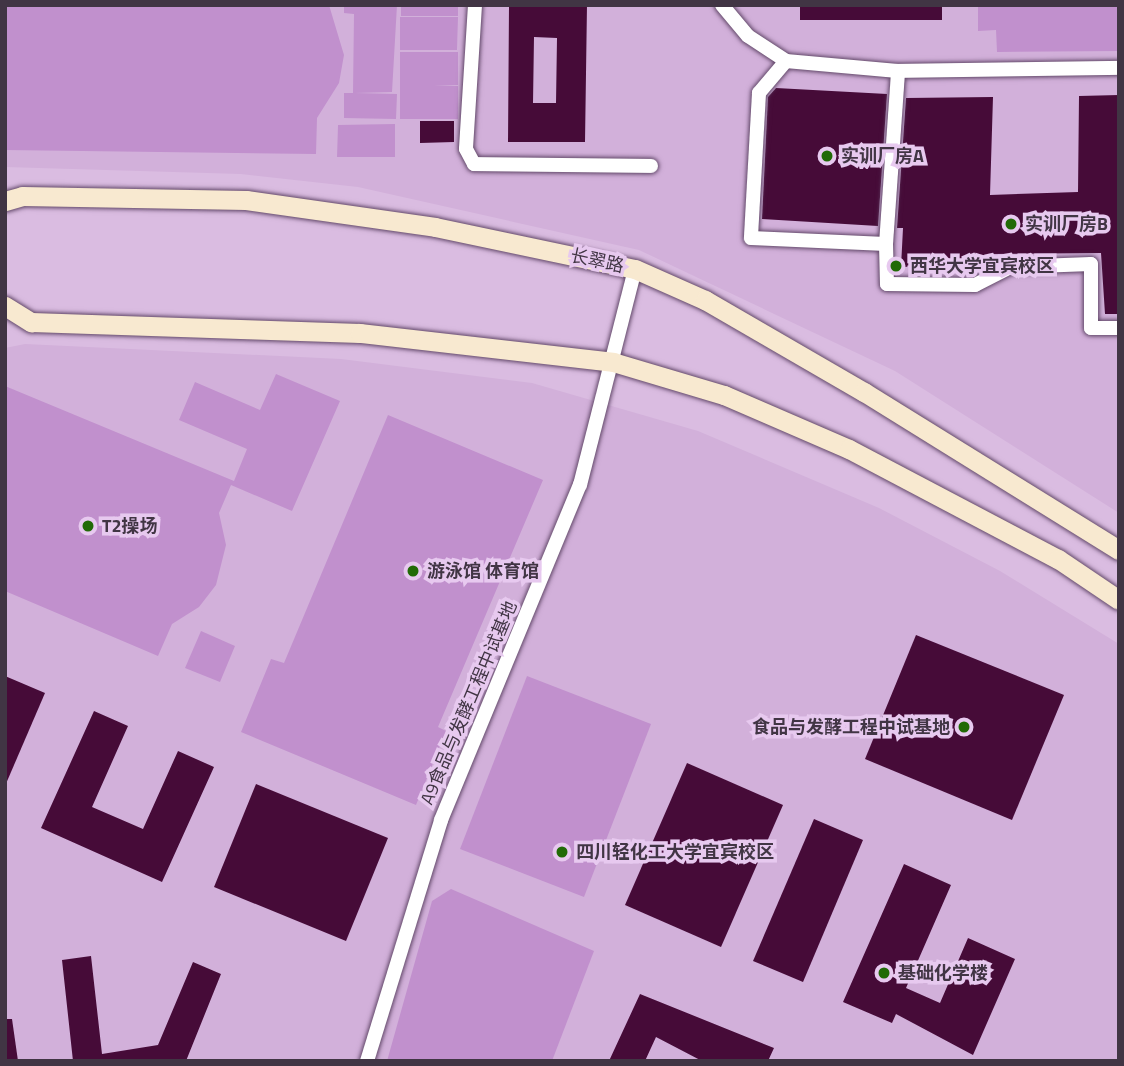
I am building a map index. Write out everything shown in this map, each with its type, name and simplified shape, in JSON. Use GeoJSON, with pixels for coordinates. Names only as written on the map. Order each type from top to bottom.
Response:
{"type":"FeatureCollection","features":[{"type":"Feature","properties":{"kind":"main road","name":"长翠路"},"geometry":{"type":"LineString","coordinates":[[5,201],[22,196],[246,201],[435,227],[635,269],[705,300],[864,392],[1119,550]]}},
{"type":"Feature","properties":{"kind":"main road"},"geometry":{"type":"LineString","coordinates":[[5,306],[31,322],[360,333],[613,362],[724,395],[849,449],[1058,559],[1119,600]]}},
{"type":"Feature","properties":{"kind":"street"},"geometry":{"type":"LineString","coordinates":[[475,5],[466,149],[474,164],[651,166]]}},
{"type":"Feature","properties":{"kind":"street"},"geometry":{"type":"LineString","coordinates":[[729,9],[786,61],[898,71],[1119,68]]}},
{"type":"Feature","properties":{"kind":"street"},"geometry":{"type":"LineString","coordinates":[[786,61],[759,93],[751,238],[886,244]]}},
{"type":"Feature","properties":{"kind":"street"},"geometry":{"type":"LineString","coordinates":[[898,71],[886,244],[887,284],[975,285],[1010,267],[1091,264],[1091,328],[1119,328]]}},
{"type":"Feature","properties":{"kind":"street","name":"A9食品与发酵工程中试基地"},"geometry":{"type":"LineString","coordinates":[[367,1061],[425,864],[580,485],[635,269]]}},
{"type":"Feature","properties":{"kind":"shaded area","name":"西华大学宜宾校区"},"geometry":{"type":"Polygon","coordinates":[[[5,5],[1119,5],[1119,513],[895,371],[639,250],[358,187],[241,174],[5,167],[5,5]]]}},
{"type":"Feature","properties":{"kind":"shaded area"},"geometry":{"type":"Polygon","coordinates":[[[5,5],[329,5],[344,55],[339,83],[317,118],[316,154],[5,150],[5,5]]]}},
{"type":"Feature","properties":{"kind":"shaded area"},"geometry":{"type":"Polygon","coordinates":[[[344,5],[397,5],[392,92],[355,93],[397,94],[396,119],[344,118],[344,93],[353,93],[354,14],[344,13],[344,5]]]}},
{"type":"Feature","properties":{"kind":"shaded area"},"geometry":{"type":"Polygon","coordinates":[[[401,5],[458,5],[458,16],[401,16],[401,5]]]}},
{"type":"Feature","properties":{"kind":"shaded area"},"geometry":{"type":"Polygon","coordinates":[[[978,5],[1119,5],[1119,51],[997,52],[996,30],[978,31],[978,5]]]}},
{"type":"Feature","properties":{"kind":"shaded area"},"geometry":{"type":"Polygon","coordinates":[[[400,17],[458,17],[457,50],[400,50],[400,17]]]}},
{"type":"Feature","properties":{"kind":"shaded area"},"geometry":{"type":"Polygon","coordinates":[[[400,52],[458,52],[458,85],[434,85],[458,86],[458,119],[400,119],[400,52]]]}},
{"type":"Feature","properties":{"kind":"shaded area"},"geometry":{"type":"Polygon","coordinates":[[[395,124],[395,157],[337,157],[338,125],[395,124]]]}},
{"type":"Feature","properties":{"kind":"shaded area","name":"四川轻化工大学宜宾校区"},"geometry":{"type":"Polygon","coordinates":[[[25,344],[341,359],[532,383],[698,431],[879,508],[1000,571],[1119,644],[1119,1061],[5,1061],[5,348],[25,344]]]}},
{"type":"Feature","properties":{"kind":"shaded area"},"geometry":{"type":"Polygon","coordinates":[[[276,374],[340,401],[292,511],[231,485],[219,513],[226,545],[216,585],[199,607],[172,624],[158,656],[5,591],[5,386],[234,481],[247,449],[179,420],[195,382],[260,410],[276,374]]]}},
{"type":"Feature","properties":{"kind":"shaded area","name":"游泳馆 体育馆"},"geometry":{"type":"Polygon","coordinates":[[[388,415],[543,480],[438,727],[446,731],[416,805],[241,732],[271,659],[284,663],[388,415]]]}},
{"type":"Feature","properties":{"kind":"shaded area"},"geometry":{"type":"Polygon","coordinates":[[[201,631],[235,646],[220,682],[185,668],[201,631]]]}},
{"type":"Feature","properties":{"kind":"shaded area"},"geometry":{"type":"Polygon","coordinates":[[[527,676],[651,724],[584,897],[460,849],[527,676]]]}},
{"type":"Feature","properties":{"kind":"shaded area"},"geometry":{"type":"Polygon","coordinates":[[[451,889],[594,951],[552,1061],[387,1061],[432,901],[451,889]]]}},
{"type":"Feature","properties":{"kind":"building"},"geometry":{"type":"Polygon","coordinates":[[[509,5],[587,5],[585,142],[508,142],[509,5]],[[534,37],[533,103],[556,103],[557,38],[534,37]]]}},
{"type":"Feature","properties":{"kind":"building"},"geometry":{"type":"Polygon","coordinates":[[[800,5],[942,5],[942,20],[800,20],[800,5]]]}},
{"type":"Feature","properties":{"kind":"building","name":"实训厂房A"},"geometry":{"type":"Polygon","coordinates":[[[776,88],[887,94],[878,226],[762,219],[768,97],[776,88]]]}},
{"type":"Feature","properties":{"kind":"building","name":"实训厂房B"},"geometry":{"type":"Polygon","coordinates":[[[1119,95],[1119,314],[1105,314],[1101,253],[989,254],[988,264],[901,267],[903,228],[897,228],[906,98],[993,97],[990,195],[1078,192],[1079,96],[1119,95]]]}},
{"type":"Feature","properties":{"kind":"building"},"geometry":{"type":"Polygon","coordinates":[[[420,121],[454,121],[454,142],[420,143],[420,121]]]}},
{"type":"Feature","properties":{"kind":"building","name":"食品与发酵工程中试基地"},"geometry":{"type":"Polygon","coordinates":[[[916,635],[1064,695],[1012,820],[865,759],[916,635]]]}},
{"type":"Feature","properties":{"kind":"building"},"geometry":{"type":"Polygon","coordinates":[[[5,676],[45,693],[5,786],[5,676]]]}},
{"type":"Feature","properties":{"kind":"building"},"geometry":{"type":"Polygon","coordinates":[[[94,711],[128,726],[92,807],[143,829],[178,751],[214,767],[162,882],[41,828],[94,711]]]}},
{"type":"Feature","properties":{"kind":"building"},"geometry":{"type":"Polygon","coordinates":[[[687,763],[783,805],[721,947],[625,905],[687,763]]]}},
{"type":"Feature","properties":{"kind":"building"},"geometry":{"type":"Polygon","coordinates":[[[256,784],[388,838],[346,941],[214,887],[256,784]]]}},
{"type":"Feature","properties":{"kind":"building"},"geometry":{"type":"Polygon","coordinates":[[[814,819],[863,840],[803,982],[753,961],[814,819]]]}},
{"type":"Feature","properties":{"kind":"building","name":"基础化学楼"},"geometry":{"type":"Polygon","coordinates":[[[904,864],[951,885],[906,988],[940,1003],[968,938],[1015,959],[973,1055],[896,1014],[892,1023],[843,1002],[904,864]]]}},
{"type":"Feature","properties":{"kind":"building"},"geometry":{"type":"Polygon","coordinates":[[[91,956],[102,1054],[158,1045],[193,962],[221,974],[186,1061],[73,1061],[62,960],[91,956]]]}},
{"type":"Feature","properties":{"kind":"building"},"geometry":{"type":"Polygon","coordinates":[[[640,994],[774,1048],[768,1061],[702,1061],[656,1037],[645,1061],[609,1061],[640,994]]]}},
{"type":"Feature","properties":{"kind":"building"},"geometry":{"type":"Polygon","coordinates":[[[5,1019],[12,1019],[18,1061],[5,1061],[5,1019]]]}},
{"type":"Feature","properties":{"kind":"place","name":"实训厂房A"},"geometry":{"type":"Point","coordinates":[827,156]}},
{"type":"Feature","properties":{"kind":"place","name":"实训厂房B"},"geometry":{"type":"Point","coordinates":[1011,224]}},
{"type":"Feature","properties":{"kind":"place","name":"西华大学宜宾校区"},"geometry":{"type":"Point","coordinates":[896,266]}},
{"type":"Feature","properties":{"kind":"place","name":"T2操场"},"geometry":{"type":"Point","coordinates":[88,526]}},
{"type":"Feature","properties":{"kind":"place","name":"游泳馆 体育馆"},"geometry":{"type":"Point","coordinates":[413,571]}},
{"type":"Feature","properties":{"kind":"place","name":"食品与发酵工程中试基地"},"geometry":{"type":"Point","coordinates":[964,727]}},
{"type":"Feature","properties":{"kind":"place","name":"四川轻化工大学宜宾校区"},"geometry":{"type":"Point","coordinates":[562,852]}},
{"type":"Feature","properties":{"kind":"place","name":"基础化学楼"},"geometry":{"type":"Point","coordinates":[884,973]}}]}
